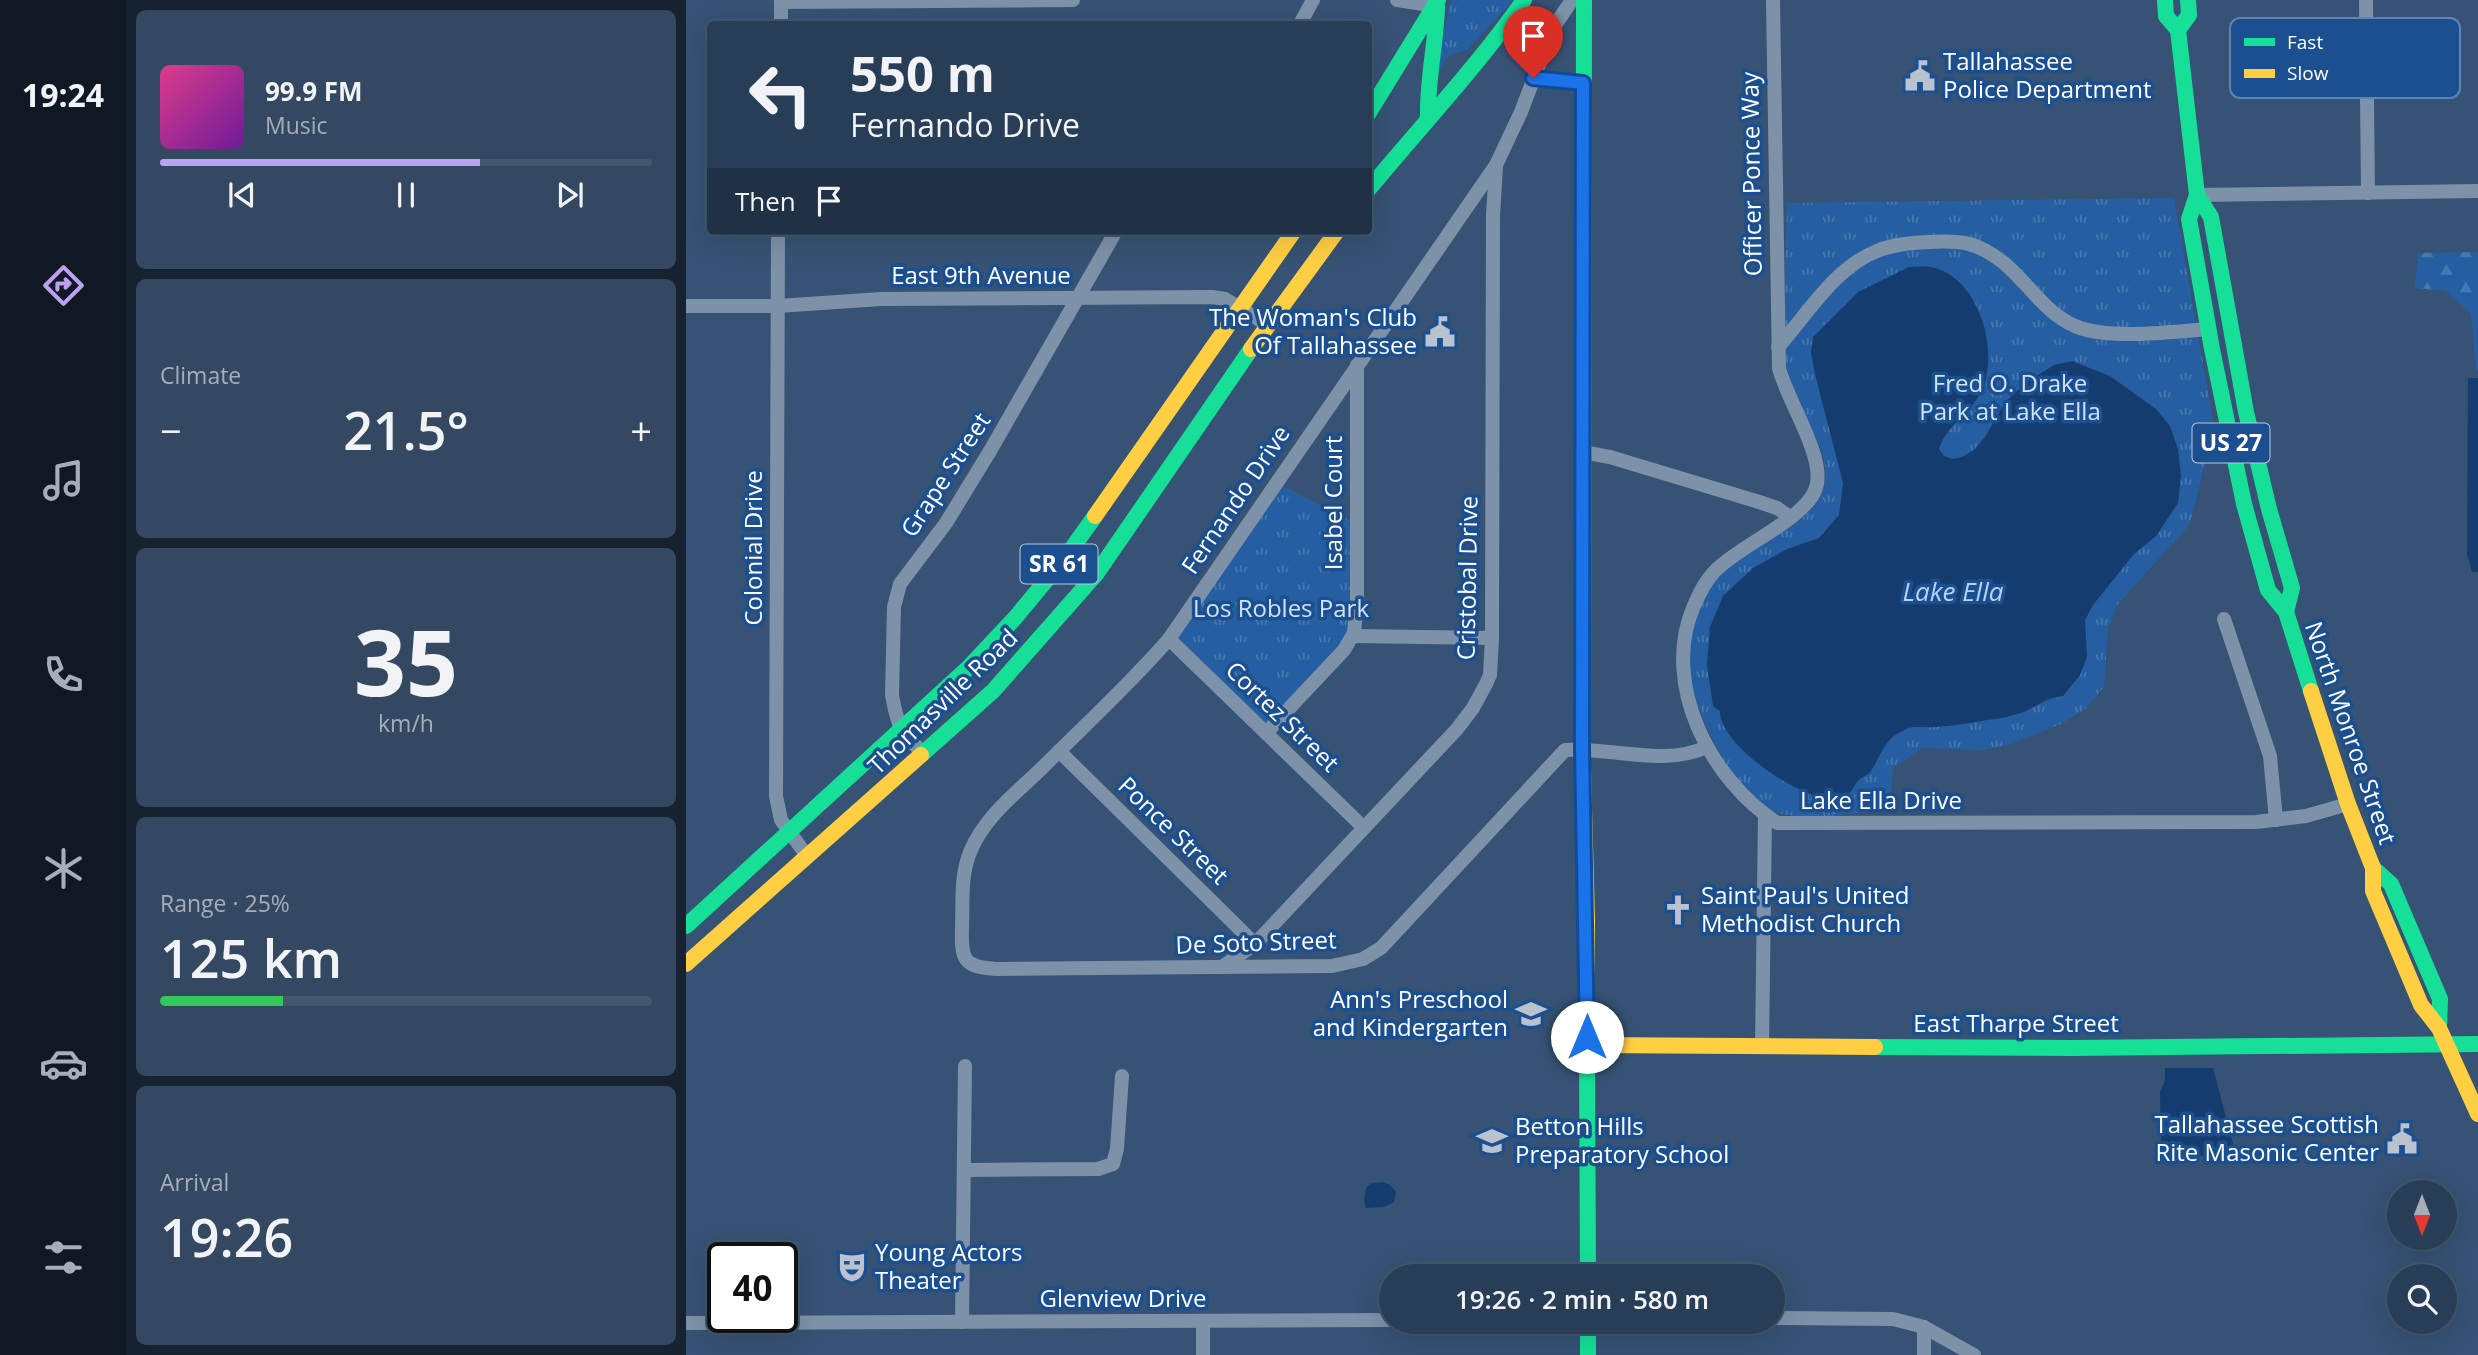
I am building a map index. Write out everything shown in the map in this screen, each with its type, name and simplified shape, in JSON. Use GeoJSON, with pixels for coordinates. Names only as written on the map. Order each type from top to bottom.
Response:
{"type":"FeatureCollection","features":[{"type":"Feature","properties":{"kind":"main road"},"geometry":{"type":"LineString","coordinates":[[1372,185],[1494,43],[1524,0]]}},
{"type":"Feature","properties":{"kind":"main road"},"geometry":{"type":"LineString","coordinates":[[1584,0],[1582,749],[1588,1264]]}},
{"type":"Feature","properties":{"kind":"main road","name":"North Monroe Street"},"geometry":{"type":"LineString","coordinates":[[2165,0],[2166,16],[2178,30],[2197,195],[2189,219],[2208,329],[2244,504],[2268,590],[2286,612],[2348,804],[2373,868],[2391,884],[2440,999],[2442,1036],[2478,1115]]}},
{"type":"Feature","properties":{"kind":"main road","name":"North Monroe Street"},"geometry":{"type":"LineString","coordinates":[[2178,30],[2189,15],[2188,0]]}},
{"type":"Feature","properties":{"kind":"main road"},"geometry":{"type":"LineString","coordinates":[[1372,108],[1437,3]]}},
{"type":"Feature","properties":{"kind":"main road"},"geometry":{"type":"LineString","coordinates":[[1428,117],[1427,90],[1436,38],[1437,3]]}},
{"type":"Feature","properties":{"kind":"main road"},"geometry":{"type":"LineString","coordinates":[[1372,163],[1428,117]]}},
{"type":"Feature","properties":{"kind":"main road","name":"North Monroe Street"},"geometry":{"type":"LineString","coordinates":[[2197,195],[2211,217],[2230,329],[2269,509],[2292,588],[2286,612]]}},
{"type":"Feature","properties":{"kind":"main road","name":"Thomasville Road"},"geometry":{"type":"LineString","coordinates":[[686,926],[968,668],[1014,618],[1068,554],[1290,235]]}},
{"type":"Feature","properties":{"kind":"main road","name":"Thomasville Road"},"geometry":{"type":"LineString","coordinates":[[686,964],[993,691],[1048,631],[1097,573],[1268,325],[1334,235]]}},
{"type":"Feature","properties":{"kind":"main road"},"geometry":{"type":"LineString","coordinates":[[2208,329],[2230,329]]}},
{"type":"Feature","properties":{"kind":"main road"},"geometry":{"type":"LineString","coordinates":[[1133,463],[1163,480]]}},
{"type":"Feature","properties":{"kind":"main road","name":"East Tharpe Street"},"geometry":{"type":"LineString","coordinates":[[1587,1045],[2072,1048],[2442,1036],[2478,1044]]}},
{"type":"Feature","properties":{"kind":"main road"},"geometry":{"type":"LineString","coordinates":[[1588,1334],[1588,1355]]}},
{"type":"Feature","properties":{"kind":"street"},"geometry":{"type":"LineString","coordinates":[[780,21],[780,1],[1073,0]]}},
{"type":"Feature","properties":{"kind":"street"},"geometry":{"type":"LineString","coordinates":[[1302,21],[1313,0]]}},
{"type":"Feature","properties":{"kind":"street"},"geometry":{"type":"LineString","coordinates":[[1397,0],[1437,3]]}},
{"type":"Feature","properties":{"kind":"street","name":"Fernando Drive"},"geometry":{"type":"LineString","coordinates":[[968,964],[962,939],[964,876],[971,849],[978,835],[999,809],[1141,670],[1169,639],[1496,165],[1521,112],[1553,27],[1572,0]]}},
{"type":"Feature","properties":{"kind":"street","name":"Officer Ponce Way"},"geometry":{"type":"LineString","coordinates":[[1773,0],[1778,347]]}},
{"type":"Feature","properties":{"kind":"street"},"geometry":{"type":"LineString","coordinates":[[2366,0],[2366,18]]}},
{"type":"Feature","properties":{"kind":"street"},"geometry":{"type":"LineString","coordinates":[[1533,78],[1583,83]]}},
{"type":"Feature","properties":{"kind":"street"},"geometry":{"type":"LineString","coordinates":[[2367,98],[2368,193]]}},
{"type":"Feature","properties":{"kind":"street","name":"Cristobal Drive"},"geometry":{"type":"LineString","coordinates":[[1222,968],[1255,944],[1457,729],[1473,708],[1490,675],[1493,216],[1496,165]]}},
{"type":"Feature","properties":{"kind":"street"},"geometry":{"type":"LineString","coordinates":[[2197,195],[2478,191]]}},
{"type":"Feature","properties":{"kind":"street","name":"Colonial Drive"},"geometry":{"type":"LineString","coordinates":[[778,235],[776,796],[780,820],[807,856]]}},
{"type":"Feature","properties":{"kind":"street","name":"Grape Street"},"geometry":{"type":"LineString","coordinates":[[924,754],[901,730],[892,695],[894,607],[900,584],[946,523],[1114,235]]}},
{"type":"Feature","properties":{"kind":"street"},"geometry":{"type":"LineString","coordinates":[[1778,347],[1832,284],[1861,258],[1889,247],[1952,241],[1964,242],[1986,250],[2006,265],[2053,312],[2078,328],[2108,333],[2208,329]]}},
{"type":"Feature","properties":{"kind":"street","name":"East 9th Avenue"},"geometry":{"type":"LineString","coordinates":[[686,306],[778,306],[881,299],[1212,297],[1225,299],[1268,325]]}},
{"type":"Feature","properties":{"kind":"street","name":"Lake Ella Drive"},"geometry":{"type":"LineString","coordinates":[[1778,347],[1783,383],[1818,464],[1819,477],[1811,498],[1790,517],[1733,555],[1715,571],[1698,596],[1686,624],[1683,641],[1683,673],[1696,723],[1707,747],[1740,794],[1765,815],[1777,823],[1802,824],[2256,822],[2306,816],[2348,804]]}},
{"type":"Feature","properties":{"kind":"street","name":"Isabel Court"},"geometry":{"type":"LineString","coordinates":[[1353,636],[1357,602],[1357,365]]}},
{"type":"Feature","properties":{"kind":"street"},"geometry":{"type":"LineString","coordinates":[[1582,452],[1610,457],[1756,501],[1777,508],[1790,517]]}},
{"type":"Feature","properties":{"kind":"street"},"geometry":{"type":"LineString","coordinates":[[2224,619],[2270,756],[2276,820]]}},
{"type":"Feature","properties":{"kind":"street"},"geometry":{"type":"LineString","coordinates":[[1266,733],[1344,650],[1353,636],[1492,638]]}},
{"type":"Feature","properties":{"kind":"street","name":"Cortez Street"},"geometry":{"type":"LineString","coordinates":[[1169,639],[1364,828]]}},
{"type":"Feature","properties":{"kind":"street"},"geometry":{"type":"LineString","coordinates":[[1582,749],[1681,755],[1707,747]]}},
{"type":"Feature","properties":{"kind":"street","name":"De Soto Street"},"geometry":{"type":"LineString","coordinates":[[968,964],[977,968],[996,969],[1222,968],[1332,966],[1368,957],[1381,948],[1565,750],[1582,749]]}},
{"type":"Feature","properties":{"kind":"street","name":"Ponce Street"},"geometry":{"type":"LineString","coordinates":[[1059,751],[1255,944]]}},
{"type":"Feature","properties":{"kind":"street"},"geometry":{"type":"LineString","coordinates":[[1762,1047],[1765,815]]}},
{"type":"Feature","properties":{"kind":"street"},"geometry":{"type":"LineString","coordinates":[[962,1322],[965,1066]]}},
{"type":"Feature","properties":{"kind":"street"},"geometry":{"type":"LineString","coordinates":[[964,1170],[1098,1169],[1113,1164],[1117,1149],[1122,1076]]}},
{"type":"Feature","properties":{"kind":"street"},"geometry":{"type":"LineString","coordinates":[[1785,1318],[1894,1319],[1924,1327],[1974,1355]]}},
{"type":"Feature","properties":{"kind":"street"},"geometry":{"type":"LineString","coordinates":[[1203,1321],[1203,1355]]}},
{"type":"Feature","properties":{"kind":"street","name":"Glenview Drive"},"geometry":{"type":"LineString","coordinates":[[686,1323],[1379,1321]]}},
{"type":"Feature","properties":{"kind":"street"},"geometry":{"type":"LineString","coordinates":[[1924,1327],[1924,1355]]}},
{"type":"Feature","properties":{"kind":"green space"},"geometry":{"type":"Polygon","coordinates":[[[1451,0],[1513,0],[1467,50],[1445,59],[1438,77],[1434,76],[1451,0]]]}},
{"type":"Feature","properties":{"kind":"green space","name":"Lake Ella"},"geometry":{"type":"Polygon","coordinates":[[[2174,198],[2214,426],[2190,524],[2118,604],[2108,629],[2104,687],[2085,709],[2061,724],[2011,744],[1983,750],[1922,748],[1893,768],[1890,810],[1800,816],[1775,812],[1760,803],[1732,773],[1710,733],[1694,694],[1688,648],[1697,612],[1717,577],[1740,556],[1799,520],[1820,497],[1825,482],[1823,455],[1792,391],[1786,369],[1784,306],[1787,203],[2174,198]]]}},
{"type":"Feature","properties":{"kind":"green space"},"geometry":{"type":"Polygon","coordinates":[[[2478,252],[2478,370],[2471,314],[2446,291],[2415,288],[2418,253],[2478,252]]]}},
{"type":"Feature","properties":{"kind":"green space","name":"Los Robles Park"},"geometry":{"type":"Polygon","coordinates":[[[1283,486],[1351,521],[1353,614],[1346,640],[1267,722],[1261,722],[1177,642],[1176,635],[1283,486]]]}},
{"type":"Feature","properties":{"kind":"water","name":"Lake Ella"},"geometry":{"type":"Polygon","coordinates":[[[1909,267],[1931,267],[1947,273],[1961,284],[1981,316],[1986,335],[1987,372],[1983,388],[1943,440],[1939,449],[1944,456],[1952,459],[1962,457],[1974,450],[1985,437],[2005,402],[2027,382],[2054,365],[2072,361],[2110,376],[2156,409],[2170,426],[2178,449],[2181,476],[2178,503],[2156,536],[2134,554],[2093,605],[2085,620],[2087,657],[2080,675],[2063,696],[2001,718],[1948,726],[1908,728],[1890,740],[1871,771],[1859,780],[1849,793],[1840,798],[1826,798],[1808,793],[1768,771],[1749,756],[1723,725],[1720,711],[1713,706],[1707,665],[1710,627],[1723,596],[1753,568],[1787,549],[1819,538],[1839,515],[1843,483],[1815,374],[1811,352],[1813,337],[1858,292],[1909,267]]]}},
{"type":"Feature","properties":{"kind":"water"},"geometry":{"type":"Polygon","coordinates":[[[2468,378],[2478,378],[2478,572],[2472,572],[2467,554],[2468,378]]]}},
{"type":"Feature","properties":{"kind":"water"},"geometry":{"type":"Polygon","coordinates":[[[2165,1068],[2213,1068],[2235,1151],[2188,1157],[2163,1151],[2160,1092],[2165,1080],[2165,1068]]]}},
{"type":"Feature","properties":{"kind":"water"},"geometry":{"type":"Polygon","coordinates":[[[1383,1182],[1396,1192],[1394,1202],[1384,1207],[1366,1208],[1366,1188],[1372,1183],[1383,1182]]]}},
{"type":"Feature","properties":{"kind":"traffic: fast"},"geometry":{"type":"LineString","coordinates":[[1372,107],[1438,0]]}},
{"type":"Feature","properties":{"kind":"traffic: fast"},"geometry":{"type":"LineString","coordinates":[[1372,185],[1468,73],[1524,0]]}},
{"type":"Feature","properties":{"kind":"traffic: fast"},"geometry":{"type":"LineString","coordinates":[[1583,768],[1584,0]]}},
{"type":"Feature","properties":{"kind":"traffic: fast"},"geometry":{"type":"LineString","coordinates":[[2165,0],[2166,16],[2178,30],[2197,195],[2211,217],[2246,412],[2269,509],[2292,588],[2286,612]]}},
{"type":"Feature","properties":{"kind":"traffic: fast"},"geometry":{"type":"LineString","coordinates":[[2178,30],[2189,15],[2188,0]]}},
{"type":"Feature","properties":{"kind":"traffic: fast"},"geometry":{"type":"LineString","coordinates":[[1428,117],[1437,7]]}},
{"type":"Feature","properties":{"kind":"traffic: fast"},"geometry":{"type":"LineString","coordinates":[[2197,195],[2189,219],[2244,504],[2268,590],[2286,612],[2311,691]]}},
{"type":"Feature","properties":{"kind":"traffic: fast"},"geometry":{"type":"LineString","coordinates":[[921,755],[993,691],[1097,573],[1251,349]]}},
{"type":"Feature","properties":{"kind":"traffic: fast"},"geometry":{"type":"LineString","coordinates":[[686,926],[968,668],[1015,618],[1068,554],[1095,516]]}},
{"type":"Feature","properties":{"kind":"traffic: fast"},"geometry":{"type":"LineString","coordinates":[[2373,868],[2391,884],[2440,999],[2439,1028]]}},
{"type":"Feature","properties":{"kind":"traffic: fast"},"geometry":{"type":"LineString","coordinates":[[1875,1047],[2478,1044]]}},
{"type":"Feature","properties":{"kind":"traffic: fast"},"geometry":{"type":"LineString","coordinates":[[1587,1051],[1588,1264]]}},
{"type":"Feature","properties":{"kind":"traffic: fast"},"geometry":{"type":"LineString","coordinates":[[1588,1334],[1588,1355]]}},
{"type":"Feature","properties":{"kind":"traffic: slow"},"geometry":{"type":"LineString","coordinates":[[1095,516],[1291,235]]}},
{"type":"Feature","properties":{"kind":"traffic: slow"},"geometry":{"type":"LineString","coordinates":[[1251,349],[1334,235]]}},
{"type":"Feature","properties":{"kind":"traffic: slow"},"geometry":{"type":"LineString","coordinates":[[2311,691],[2348,804],[2373,868],[2373,891],[2421,1005],[2439,1028],[2478,1114]]}},
{"type":"Feature","properties":{"kind":"traffic: slow"},"geometry":{"type":"LineString","coordinates":[[686,964],[921,755]]}},
{"type":"Feature","properties":{"kind":"traffic: slow"},"geometry":{"type":"LineString","coordinates":[[1583,768],[1587,1051]]}},
{"type":"Feature","properties":{"kind":"traffic: slow"},"geometry":{"type":"LineString","coordinates":[[1587,1045],[1875,1047]]}},
{"type":"Feature","properties":{"kind":"place","name":"Tallahassee Police Department"},"geometry":{"type":"Point","coordinates":[1920,76]}},
{"type":"Feature","properties":{"kind":"place","name":"The Woman's Club Of Tallahassee"},"geometry":{"type":"Point","coordinates":[1440,332]}},
{"type":"Feature","properties":{"kind":"place","name":"Saint Paul's United Methodist Church"},"geometry":{"type":"Point","coordinates":[1678,910]}},
{"type":"Feature","properties":{"kind":"place","name":"Ann's Preschool and Kindergarten"},"geometry":{"type":"Point","coordinates":[1531,1014]}},
{"type":"Feature","properties":{"kind":"place","name":"Tallahassee Scottish Rite Masonic Center"},"geometry":{"type":"Point","coordinates":[2402,1139]}},
{"type":"Feature","properties":{"kind":"place","name":"Betton Hills Preparatory School"},"geometry":{"type":"Point","coordinates":[1492,1141]}},
{"type":"Feature","properties":{"kind":"place","name":"Young Actors Theater"},"geometry":{"type":"Point","coordinates":[852,1267]}},
{"type":"Feature","properties":{"kind":"route"},"geometry":{"type":"LineString","coordinates":[[1533,78],[1583,83],[1582,749],[1587,1037]]}},
{"type":"Feature","properties":{"kind":"park label","name":"Fred O. Drake Park at Lake Ella"},"geometry":{"type":"Point","coordinates":[2010,398]}}]}
